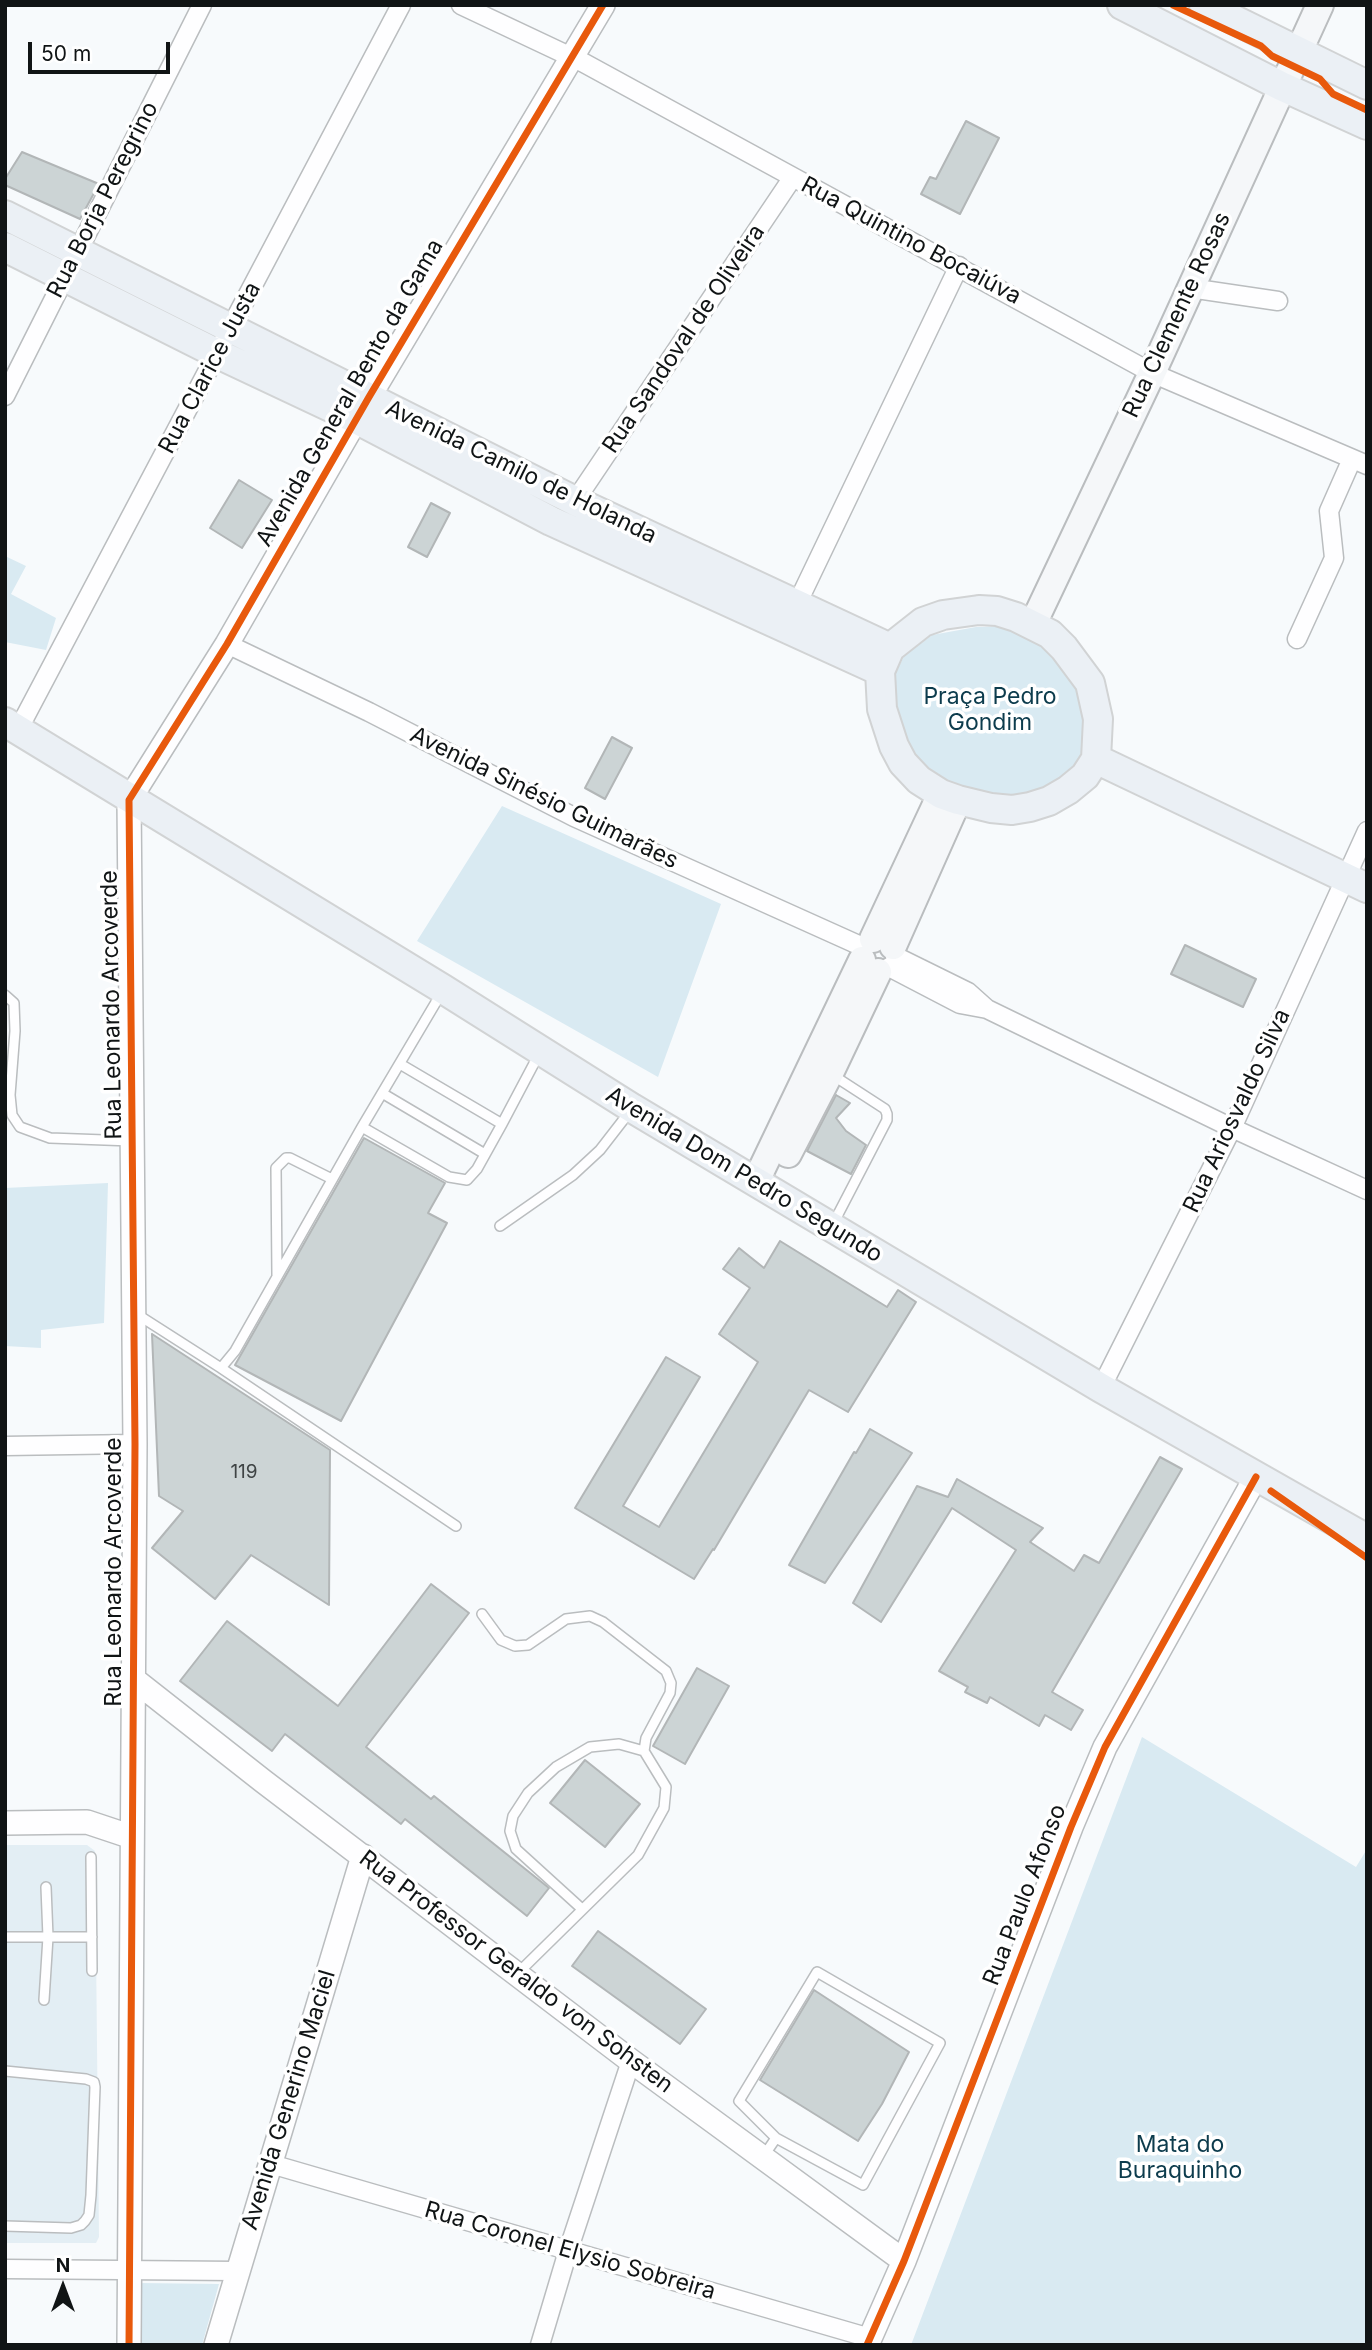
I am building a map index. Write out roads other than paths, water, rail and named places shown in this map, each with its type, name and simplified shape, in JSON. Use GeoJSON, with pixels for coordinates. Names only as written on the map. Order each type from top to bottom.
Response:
{"type":"FeatureCollection","features":[{"type":"Feature","properties":{"kind":"main road"},"geometry":{"type":"LineString","coordinates":[[1122,5],[1281,86],[1367,125]]}},
{"type":"Feature","properties":{"kind":"main road"},"geometry":{"type":"LineString","coordinates":[[1204,5],[1367,85]]}},
{"type":"Feature","properties":{"kind":"main road","name":"Rua Clemente Rosas"},"geometry":{"type":"LineString","coordinates":[[1033,624],[1152,373],[1320,5]]}},
{"type":"Feature","properties":{"kind":"main road","name":"Avenida Camilo de Holanda"},"geometry":{"type":"LineString","coordinates":[[5,215],[77,251],[225,342]]}},
{"type":"Feature","properties":{"kind":"main road","name":"Avenida Camilo de Holanda"},"geometry":{"type":"LineString","coordinates":[[5,247],[64,277],[225,342],[362,408],[575,501],[796,606],[885,660]]}},
{"type":"Feature","properties":{"kind":"main road","name":"Avenida Camilo de Holanda"},"geometry":{"type":"LineString","coordinates":[[362,408],[551,521],[885,660]]}},
{"type":"Feature","properties":{"kind":"main road"},"geometry":{"type":"LineString","coordinates":[[959,611],[997,611],[1033,624],[1050,634],[1065,648],[1090,683],[1098,719],[1096,759],[1085,776],[1049,801],[1012,810],[992,808],[950,797],[919,780],[903,763],[894,746],[882,709],[885,660],[923,622],[959,611]]}},
{"type":"Feature","properties":{"kind":"main road","name":"Avenida Dom Pedro Segundo"},"geometry":{"type":"LineString","coordinates":[[12,726],[831,1228],[1101,1388],[1367,1539]]}},
{"type":"Feature","properties":{"kind":"main road"},"geometry":{"type":"LineString","coordinates":[[1096,759],[1356,883]]}},
{"type":"Feature","properties":{"kind":"main road"},"geometry":{"type":"LineString","coordinates":[[763,1185],[830,1073],[879,955],[950,797]]}},
{"type":"Feature","properties":{"kind":"main road"},"geometry":{"type":"LineString","coordinates":[[763,1185],[879,955]]}},
{"type":"Feature","properties":{"kind":"street","name":"Rua Borja Peregrino"},"geometry":{"type":"LineString","coordinates":[[5,396],[202,5]]}},
{"type":"Feature","properties":{"kind":"street","name":"Rua Clarice Justa"},"geometry":{"type":"LineString","coordinates":[[12,726],[225,342],[401,5]]}},
{"type":"Feature","properties":{"kind":"street","name":"Rua Quintino Bocaiúva"},"geometry":{"type":"LineString","coordinates":[[461,5],[571,57],[1152,373],[1359,462]]}},
{"type":"Feature","properties":{"kind":"street","name":"Avenida General Bento da Gama"},"geometry":{"type":"LineString","coordinates":[[129,800],[227,644],[362,408],[603,5]]}},
{"type":"Feature","properties":{"kind":"street","name":"Rua Sandoval de Oliveira"},"geometry":{"type":"LineString","coordinates":[[575,501],[793,177]]}},
{"type":"Feature","properties":{"kind":"street"},"geometry":{"type":"LineString","coordinates":[[796,606],[959,266]]}},
{"type":"Feature","properties":{"kind":"street"},"geometry":{"type":"LineString","coordinates":[[1191,288],[1278,301]]}},
{"type":"Feature","properties":{"kind":"street"},"geometry":{"type":"LineString","coordinates":[[1297,639],[1334,558],[1329,511],[1359,462]]}},
{"type":"Feature","properties":{"kind":"street","name":"Avenida Sinésio Guimarães"},"geometry":{"type":"LineString","coordinates":[[227,644],[369,712],[574,817],[879,955],[960,1003],[986,1009],[1367,1190]]}},
{"type":"Feature","properties":{"kind":"street","name":"Rua Leonardo Arcoverde"},"geometry":{"type":"LineString","coordinates":[[129,800],[135,1444],[129,2345]]}},
{"type":"Feature","properties":{"kind":"street","name":"Rua Ariosvaldo Silva"},"geometry":{"type":"LineString","coordinates":[[1101,1388],[1356,883],[1367,831]]}},
{"type":"Feature","properties":{"kind":"street"},"geometry":{"type":"LineString","coordinates":[[5,1446],[135,1444]]}},
{"type":"Feature","properties":{"kind":"street","name":"Rua Paulo Afonso"},"geometry":{"type":"LineString","coordinates":[[869,2341],[904,2261],[1071,1827],[1105,1747],[1256,1477]]}},
{"type":"Feature","properties":{"kind":"street","name":"Rua Professor Geraldo von Sohsten"},"geometry":{"type":"LineString","coordinates":[[132,1678],[631,2061],[904,2261]]}},
{"type":"Feature","properties":{"kind":"street"},"geometry":{"type":"LineString","coordinates":[[87,1822],[132,1804]]}},
{"type":"Feature","properties":{"kind":"street"},"geometry":{"type":"LineString","coordinates":[[5,1823],[87,1822],[132,1837]]}},
{"type":"Feature","properties":{"kind":"street","name":"Avenida Generino Maciel"},"geometry":{"type":"LineString","coordinates":[[215,2345],[363,1856]]}},
{"type":"Feature","properties":{"kind":"street"},"geometry":{"type":"LineString","coordinates":[[540,2345],[631,2061]]}},
{"type":"Feature","properties":{"kind":"street","name":"Rua Coronel Elysio Sobreira"},"geometry":{"type":"LineString","coordinates":[[271,2164],[869,2341]]}},
{"type":"Feature","properties":{"kind":"street"},"geometry":{"type":"LineString","coordinates":[[5,2269],[236,2271]]}},
{"type":"Feature","properties":{"kind":"lane"},"geometry":{"type":"LineString","coordinates":[[221,1368],[235,1351],[443,989]]}},
{"type":"Feature","properties":{"kind":"lane"},"geometry":{"type":"LineString","coordinates":[[5,995],[14,1003],[15,1031],[10,1095],[12,1115],[20,1126],[50,1138],[133,1141]]}},
{"type":"Feature","properties":{"kind":"lane"},"geometry":{"type":"LineString","coordinates":[[362,1126],[456,1179],[467,1180],[485,1154],[541,1051]]}},
{"type":"Feature","properties":{"kind":"lane"},"geometry":{"type":"LineString","coordinates":[[400,1064],[502,1124]]}},
{"type":"Feature","properties":{"kind":"lane"},"geometry":{"type":"LineString","coordinates":[[830,1073],[884,1109],[887,1114],[887,1120],[831,1228]]}},
{"type":"Feature","properties":{"kind":"lane"},"geometry":{"type":"LineString","coordinates":[[382,1093],[485,1154]]}},
{"type":"Feature","properties":{"kind":"lane"},"geometry":{"type":"LineString","coordinates":[[500,1226],[573,1175],[600,1150],[632,1108]]}},
{"type":"Feature","properties":{"kind":"lane"},"geometry":{"type":"LineString","coordinates":[[277,1276],[276,1168],[286,1158],[290,1158],[332,1179]]}},
{"type":"Feature","properties":{"kind":"lane"},"geometry":{"type":"LineString","coordinates":[[134,1312],[456,1525]]}},
{"type":"Feature","properties":{"kind":"lane"},"geometry":{"type":"LineString","coordinates":[[482,1614],[501,1640],[515,1646],[528,1645],[566,1619],[590,1616],[603,1622],[666,1671],[671,1683],[670,1693],[646,1738],[644,1751],[666,1787],[664,1808],[638,1854],[517,1974]]}},
{"type":"Feature","properties":{"kind":"lane"},"geometry":{"type":"LineString","coordinates":[[582,1909],[516,1849],[510,1830],[513,1815],[528,1793],[556,1767],[590,1747],[619,1744],[644,1751]]}},
{"type":"Feature","properties":{"kind":"lane"},"geometry":{"type":"LineString","coordinates":[[91,1857],[92,1971]]}},
{"type":"Feature","properties":{"kind":"lane"},"geometry":{"type":"LineString","coordinates":[[44,2000],[48,1937],[46,1887]]}},
{"type":"Feature","properties":{"kind":"lane"},"geometry":{"type":"LineString","coordinates":[[5,1937],[92,1937]]}},
{"type":"Feature","properties":{"kind":"lane"},"geometry":{"type":"LineString","coordinates":[[817,1972],[940,2043],[863,2185],[776,2138],[739,2101],[817,1972]]}},
{"type":"Feature","properties":{"kind":"lane"},"geometry":{"type":"LineString","coordinates":[[5,2071],[86,2079],[94,2082],[95,2087],[89,2216],[81,2225],[71,2228],[5,2226]]}},
{"type":"Feature","properties":{"kind":"lane"},"geometry":{"type":"LineString","coordinates":[[763,2158],[776,2138]]}},
{"type":"Feature","properties":{"kind":"park label","name":"Praça Pedro Gondim"},"geometry":{"type":"Point","coordinates":[990,710]}},
{"type":"Feature","properties":{"kind":"park label","name":"Mata do Buraquinho"},"geometry":{"type":"Point","coordinates":[1180,2158]}}]}
